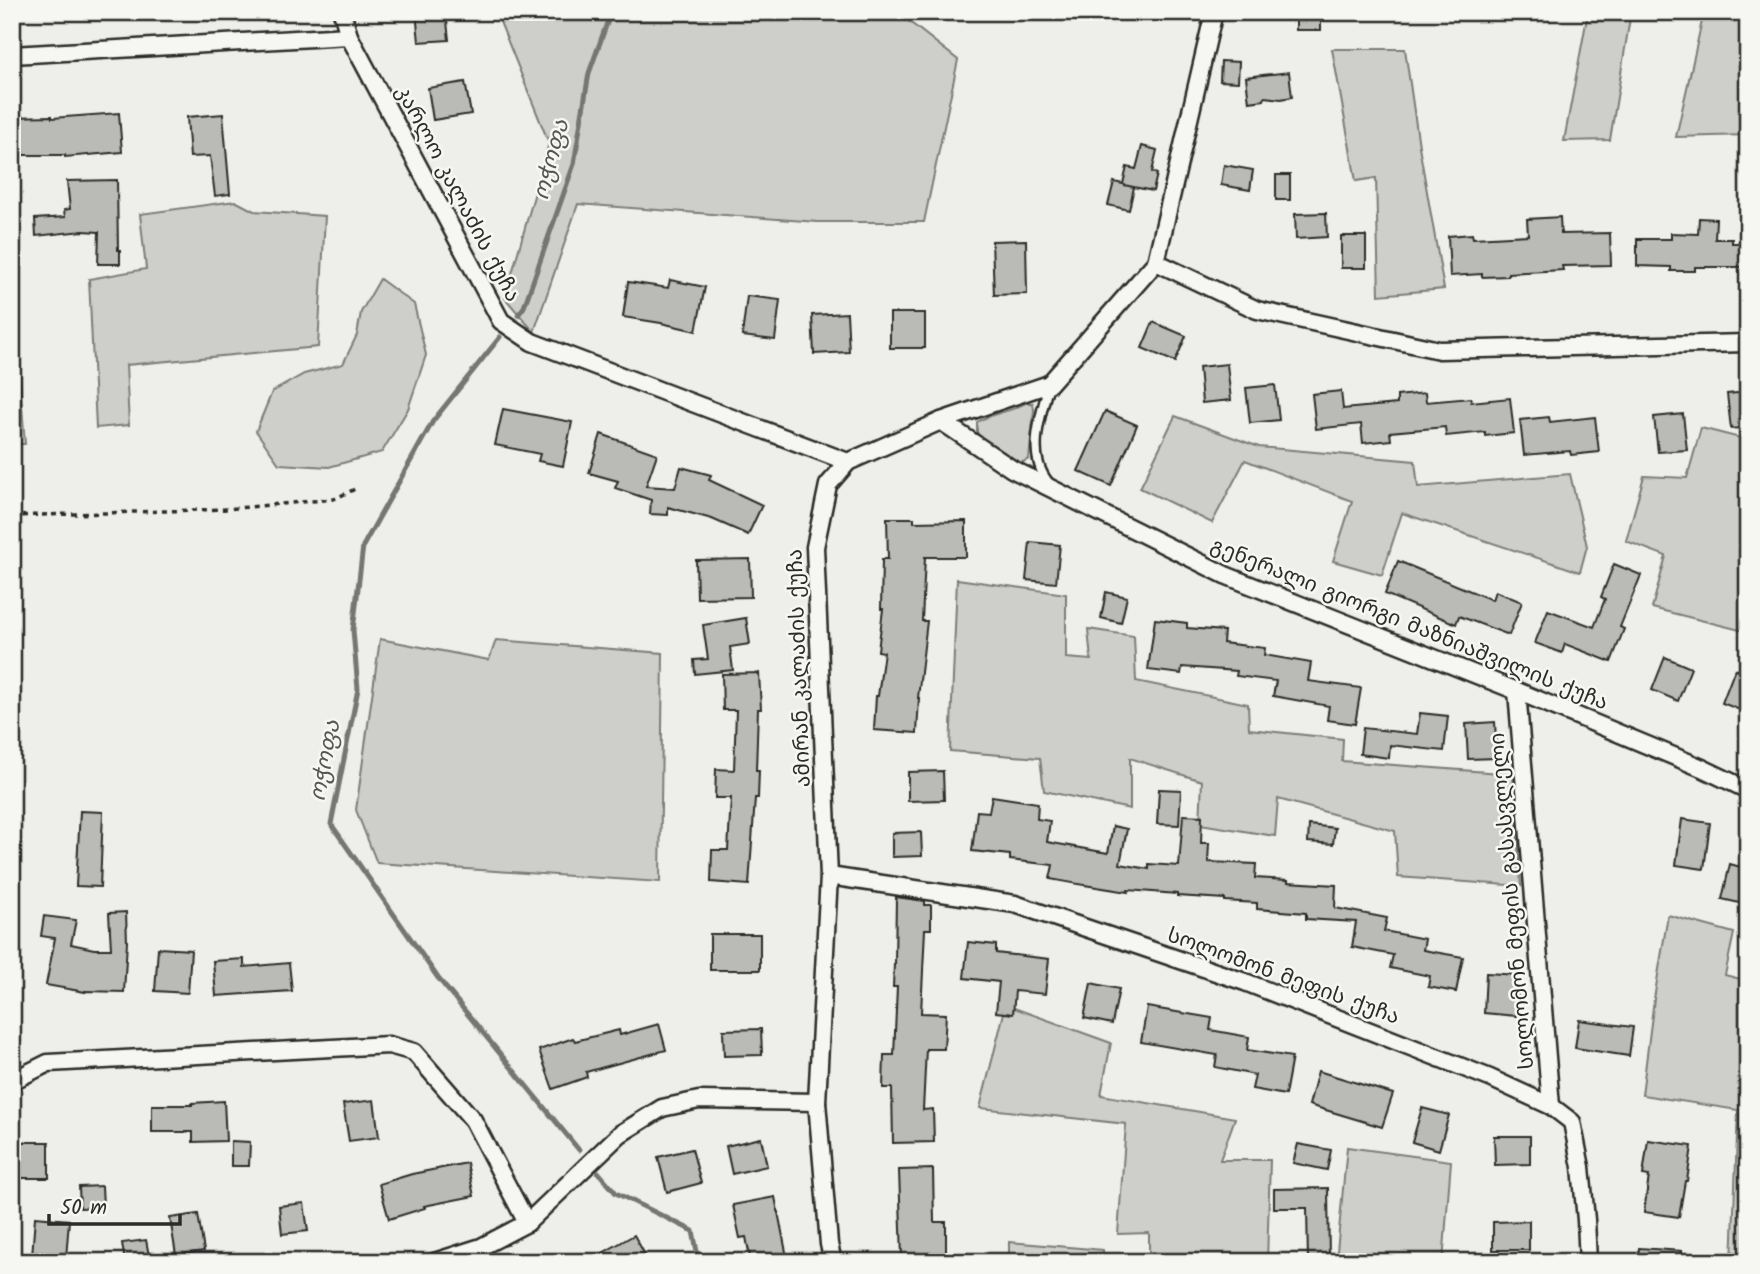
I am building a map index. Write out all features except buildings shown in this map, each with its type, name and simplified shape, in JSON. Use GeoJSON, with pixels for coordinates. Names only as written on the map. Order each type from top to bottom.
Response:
{"type":"FeatureCollection","features":[{"type":"Feature","properties":{"kind":"street","name":"კარლო კალაძის ქუჩა"},"geometry":{"type":"LineString","coordinates":[[342,12],[349,36],[501,321],[532,342],[848,462]]}},
{"type":"Feature","properties":{"kind":"street","name":"ამირან კალაძის ქუჩა"},"geometry":{"type":"LineString","coordinates":[[833,1262],[817,1102],[830,876],[815,547],[828,485],[848,462],[941,421],[1049,384],[1156,262],[1214,12]]}},
{"type":"Feature","properties":{"kind":"street"},"geometry":{"type":"LineString","coordinates":[[12,55],[349,36]]}},
{"type":"Feature","properties":{"kind":"street"},"geometry":{"type":"LineString","coordinates":[[1156,262],[1257,310],[1438,350],[1748,343]]}},
{"type":"Feature","properties":{"kind":"street","name":"გენერალი გიორგი მაზნიაშვილის ქუჩა"},"geometry":{"type":"LineString","coordinates":[[941,421],[1012,469],[1225,575],[1517,691],[1702,768],[1748,790]]}},
{"type":"Feature","properties":{"kind":"street","name":"სოლომონ მეფის გასასვლელი"},"geometry":{"type":"LineString","coordinates":[[1517,691],[1551,1106]]}},
{"type":"Feature","properties":{"kind":"street","name":"სოლომონ მეფის ქუჩა"},"geometry":{"type":"LineString","coordinates":[[830,876],[1015,904],[1245,982],[1490,1078],[1551,1106],[1572,1122],[1581,1167],[1588,1262]]}},
{"type":"Feature","properties":{"kind":"street"},"geometry":{"type":"LineString","coordinates":[[12,1081],[48,1063],[390,1045],[414,1052],[473,1120],[527,1223]]}},
{"type":"Feature","properties":{"kind":"street"},"geometry":{"type":"LineString","coordinates":[[434,1262],[481,1247],[527,1223],[620,1134],[662,1108],[699,1100],[817,1102]]}},
{"type":"Feature","properties":{"kind":"lane","name":"გენერალი გიორგი მაზნიაშვილის ქუჩა"},"geometry":{"type":"LineString","coordinates":[[1049,384],[1040,420],[1037,463],[1044,478],[1058,492]]}},
{"type":"Feature","properties":{"kind":"path"},"geometry":{"type":"LineString","coordinates":[[12,516],[227,509],[334,499],[355,489]]}},
{"type":"Feature","properties":{"kind":"shaded area"},"geometry":{"type":"Polygon","coordinates":[[[496,12],[897,12],[958,60],[924,222],[818,222],[578,204],[534,332],[505,298],[549,143],[496,12]]]}},
{"type":"Feature","properties":{"kind":"shaded area"},"geometry":{"type":"Polygon","coordinates":[[[1588,12],[1631,12],[1610,140],[1564,141],[1588,12]]]}},
{"type":"Feature","properties":{"kind":"shaded area"},"geometry":{"type":"Polygon","coordinates":[[[1704,12],[1748,12],[1748,135],[1676,137],[1704,12]]]}},
{"type":"Feature","properties":{"kind":"shaded area"},"geometry":{"type":"Polygon","coordinates":[[[1332,49],[1405,49],[1444,289],[1379,295],[1376,178],[1356,181],[1332,49]]]}},
{"type":"Feature","properties":{"kind":"shaded area"},"geometry":{"type":"Polygon","coordinates":[[[235,201],[254,211],[325,216],[318,347],[126,365],[129,425],[96,428],[89,279],[146,269],[140,214],[235,201]]]}},
{"type":"Feature","properties":{"kind":"shaded area"},"geometry":{"type":"Polygon","coordinates":[[[380,279],[414,304],[426,355],[408,409],[382,452],[329,467],[279,464],[256,431],[272,392],[304,374],[343,364],[357,335],[361,312],[380,279]]]}},
{"type":"Feature","properties":{"kind":"shaded area"},"geometry":{"type":"Polygon","coordinates":[[[14,305],[25,444],[12,444],[14,305]]]}},
{"type":"Feature","properties":{"kind":"shaded area"},"geometry":{"type":"Polygon","coordinates":[[[1026,403],[1033,403],[1034,410],[1029,459],[1021,463],[1011,461],[981,441],[977,422],[1026,403]]]}},
{"type":"Feature","properties":{"kind":"shaded area"},"geometry":{"type":"Polygon","coordinates":[[[1175,416],[1259,447],[1415,461],[1418,487],[1570,474],[1587,546],[1580,572],[1402,513],[1382,575],[1333,561],[1352,501],[1245,460],[1212,523],[1140,488],[1175,416]]]}},
{"type":"Feature","properties":{"kind":"shaded area"},"geometry":{"type":"Polygon","coordinates":[[[1701,428],[1748,440],[1748,632],[1652,608],[1666,556],[1626,541],[1644,476],[1687,478],[1701,428]]]}},
{"type":"Feature","properties":{"kind":"shaded area"},"geometry":{"type":"Polygon","coordinates":[[[957,579],[1066,594],[1066,658],[1091,660],[1088,629],[1134,636],[1136,681],[1248,704],[1249,729],[1343,739],[1342,761],[1513,774],[1521,886],[1398,877],[1395,831],[1278,799],[1275,836],[1200,824],[1202,781],[1130,758],[1130,809],[1044,791],[1040,758],[950,751],[957,579]]]}},
{"type":"Feature","properties":{"kind":"shaded area"},"geometry":{"type":"Polygon","coordinates":[[[380,639],[489,660],[496,640],[663,653],[660,882],[377,863],[356,810],[380,639]]]}},
{"type":"Feature","properties":{"kind":"shaded area"},"geometry":{"type":"Polygon","coordinates":[[[1668,915],[1734,933],[1725,975],[1748,981],[1748,1262],[1732,1262],[1738,1110],[1642,1095],[1668,915]]]}},
{"type":"Feature","properties":{"kind":"shaded area"},"geometry":{"type":"Polygon","coordinates":[[[1006,1005],[1111,1043],[1101,1095],[1235,1118],[1220,1160],[1270,1160],[1267,1262],[1149,1262],[1149,1233],[1118,1234],[1126,1124],[980,1108],[1006,1005]]]}},
{"type":"Feature","properties":{"kind":"shaded area"},"geometry":{"type":"Polygon","coordinates":[[[1347,1147],[1451,1161],[1443,1262],[1336,1262],[1347,1147]]]}},
{"type":"Feature","properties":{"kind":"shaded area"},"geometry":{"type":"Polygon","coordinates":[[[1009,1242],[1103,1250],[1103,1262],[1009,1262],[1009,1242]]]}},
{"type":"Feature","properties":{"kind":"waterway","name":"ოჭოფა"},"geometry":{"type":"LineString","coordinates":[[518,315],[524,307],[574,164],[589,73],[611,12]]}},
{"type":"Feature","properties":{"kind":"waterway","name":"ოჭოფა"},"geometry":{"type":"LineString","coordinates":[[500,337],[433,421],[363,546],[353,630],[358,689],[331,824],[438,978],[579,1150]]}},
{"type":"Feature","properties":{"kind":"waterway","name":"ოჭოფა"},"geometry":{"type":"LineString","coordinates":[[598,1172],[616,1193],[693,1231],[699,1262]]}}]}
